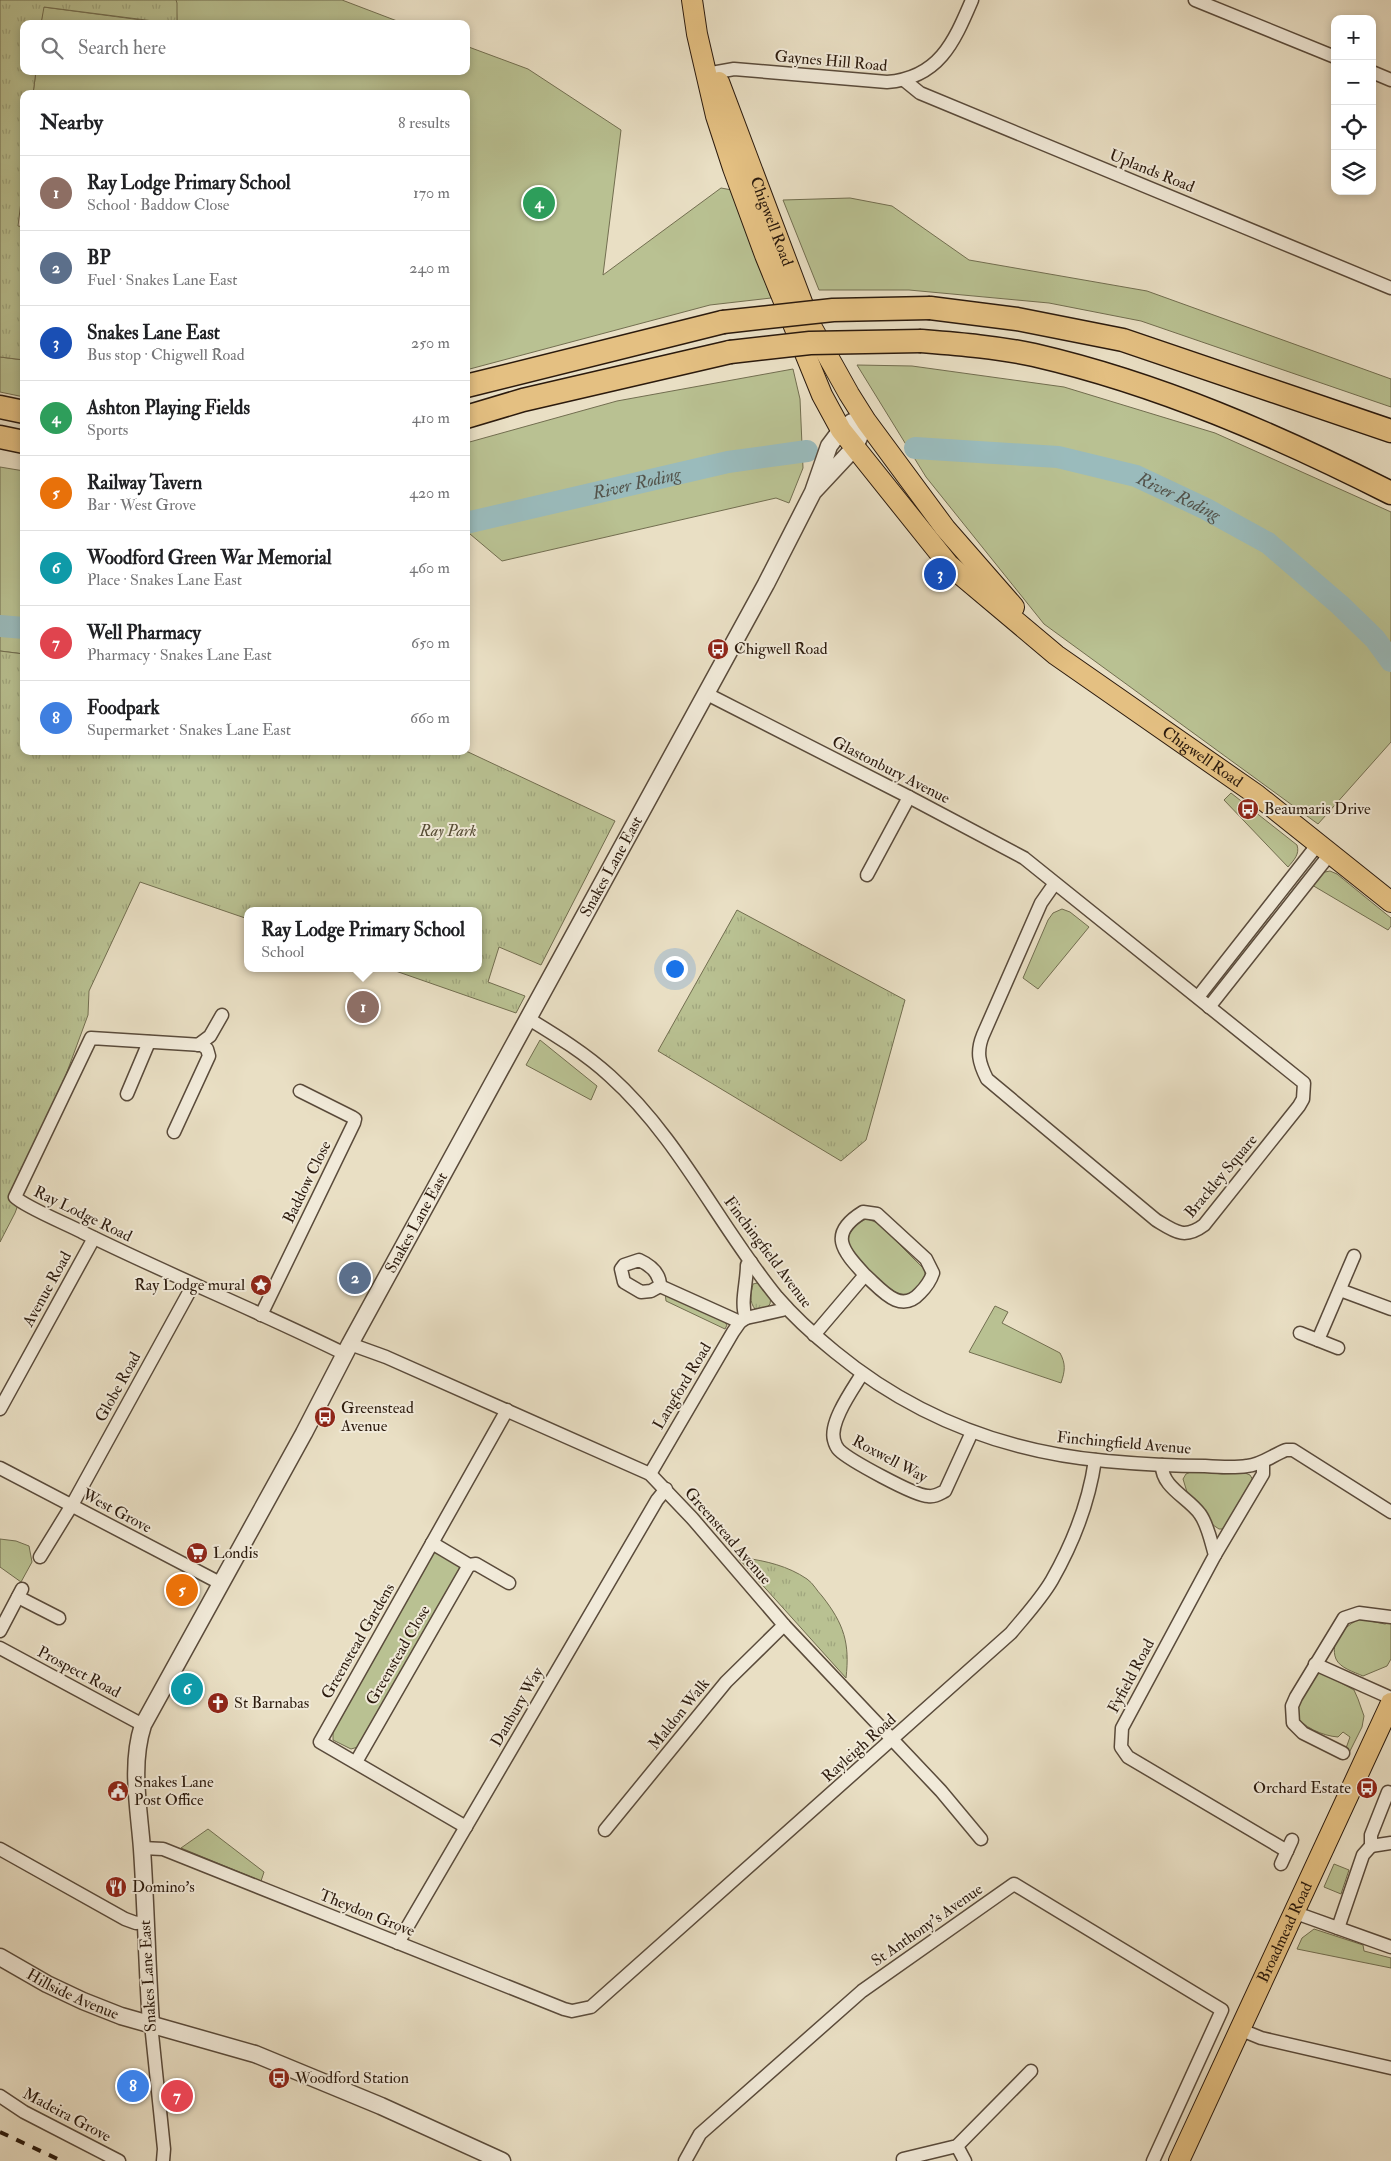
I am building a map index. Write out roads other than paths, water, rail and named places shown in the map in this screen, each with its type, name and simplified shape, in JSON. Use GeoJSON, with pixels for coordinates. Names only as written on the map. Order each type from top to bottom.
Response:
{"type":"FeatureCollection","features":[{"type":"Feature","properties":{"kind":"highway"},"geometry":{"type":"LineString","coordinates":[[470,385],[722,322],[833,310],[930,308],[1017,319],[1123,340],[1391,430]]}},
{"type":"Feature","properties":{"kind":"highway"},"geometry":{"type":"LineString","coordinates":[[470,416],[523,400],[730,352],[810,343],[921,341],[969,345],[1032,355],[1117,376],[1213,410],[1329,462],[1391,493]]}},
{"type":"Feature","properties":{"kind":"highway"},"geometry":{"type":"LineString","coordinates":[[0,408],[20,411]]}},
{"type":"Feature","properties":{"kind":"highway"},"geometry":{"type":"LineString","coordinates":[[0,437],[20,441]]}},
{"type":"Feature","properties":{"kind":"main road","name":"Chigwell Road"},"geometry":{"type":"LineString","coordinates":[[693,7],[710,73],[716,116],[733,168],[765,255],[822,395],[841,430],[949,565],[1056,655],[1256,795],[1391,902]]}},
{"type":"Feature","properties":{"kind":"main road","name":"Chigwell Road"},"geometry":{"type":"LineString","coordinates":[[710,73],[811,326],[866,421],[945,528],[1056,655]]}},
{"type":"Feature","properties":{"kind":"main road","name":"Broadmead Road"},"geometry":{"type":"LineString","coordinates":[[1179,2161],[1391,1703]]}},
{"type":"Feature","properties":{"kind":"street","name":"Gaynes Hill Road"},"geometry":{"type":"LineString","coordinates":[[710,73],[734,69],[887,82],[904,80],[927,70],[938,61],[955,40],[972,0]]}},
{"type":"Feature","properties":{"kind":"street"},"geometry":{"type":"LineString","coordinates":[[1195,0],[1331,55]]}},
{"type":"Feature","properties":{"kind":"street"},"geometry":{"type":"LineString","coordinates":[[1376,74],[1391,80]]}},
{"type":"Feature","properties":{"kind":"street","name":"Uplands Road"},"geometry":{"type":"LineString","coordinates":[[904,80],[920,93],[1391,288]]}},
{"type":"Feature","properties":{"kind":"street"},"geometry":{"type":"LineString","coordinates":[[841,430],[852,422],[866,421],[855,447]]}},
{"type":"Feature","properties":{"kind":"street","name":"Snakes Lane East"},"geometry":{"type":"LineString","coordinates":[[163,2161],[164,2149],[151,2024],[142,1848],[137,1792],[138,1741],[143,1725],[707,694],[813,492],[829,446],[841,430]]}},
{"type":"Feature","properties":{"kind":"street","name":"Snakes Lane East"},"geometry":{"type":"LineString","coordinates":[[813,492],[855,447]]}},
{"type":"Feature","properties":{"kind":"street","name":"Glastonbury Avenue"},"geometry":{"type":"LineString","coordinates":[[707,694],[1024,858],[1055,884]]}},
{"type":"Feature","properties":{"kind":"street"},"geometry":{"type":"LineString","coordinates":[[867,875],[909,797]]}},
{"type":"Feature","properties":{"kind":"street"},"geometry":{"type":"LineString","coordinates":[[1198,997],[1324,849]]}},
{"type":"Feature","properties":{"kind":"street"},"geometry":{"type":"LineString","coordinates":[[1210,1007],[1324,849]]}},
{"type":"Feature","properties":{"kind":"street","name":"Brackley Square"},"geometry":{"type":"LineString","coordinates":[[1055,884],[1304,1083],[1303,1099],[1204,1225],[1195,1232],[1177,1233],[1156,1220],[987,1079],[979,1063],[980,1042],[1041,903],[1055,884]]}},
{"type":"Feature","properties":{"kind":"street"},"geometry":{"type":"LineString","coordinates":[[174,1132],[209,1056],[207,1049],[200,1045],[210,1036],[222,1015]]}},
{"type":"Feature","properties":{"kind":"street","name":"Finchingfield Avenue"},"geometry":{"type":"LineString","coordinates":[[529,1019],[610,1075],[650,1118],[750,1262],[786,1307],[814,1335],[862,1374],[911,1405],[972,1432],[1057,1455],[1096,1460],[1162,1466],[1249,1466],[1292,1450],[1391,1512]]}},
{"type":"Feature","properties":{"kind":"street","name":"Ray Lodge Road"},"geometry":{"type":"LineString","coordinates":[[200,1045],[90,1038],[15,1193],[15,1197],[94,1238],[193,1285],[261,1315],[348,1349]]}},
{"type":"Feature","properties":{"kind":"street"},"geometry":{"type":"LineString","coordinates":[[127,1094],[149,1042]]}},
{"type":"Feature","properties":{"kind":"street","name":"Baddow Close"},"geometry":{"type":"LineString","coordinates":[[261,1315],[354,1122],[352,1117],[300,1091]]}},
{"type":"Feature","properties":{"kind":"street"},"geometry":{"type":"LineString","coordinates":[[863,1212],[877,1214],[926,1259],[933,1273],[927,1287],[915,1299],[905,1303],[892,1299],[864,1275],[844,1250],[840,1241],[842,1232],[863,1212]]}},
{"type":"Feature","properties":{"kind":"street","name":"Avenue Road"},"geometry":{"type":"LineString","coordinates":[[0,1409],[94,1238]]}},
{"type":"Feature","properties":{"kind":"street"},"geometry":{"type":"LineString","coordinates":[[1318,1340],[1354,1256]]}},
{"type":"Feature","properties":{"kind":"street"},"geometry":{"type":"LineString","coordinates":[[743,1320],[747,1266],[750,1262]]}},
{"type":"Feature","properties":{"kind":"street"},"geometry":{"type":"LineString","coordinates":[[814,1335],[864,1275]]}},
{"type":"Feature","properties":{"kind":"street","name":"Globe Road"},"geometry":{"type":"LineString","coordinates":[[40,1557],[72,1505],[193,1285]]}},
{"type":"Feature","properties":{"kind":"street"},"geometry":{"type":"LineString","coordinates":[[660,1286],[743,1320],[782,1310],[786,1307]]}},
{"type":"Feature","properties":{"kind":"street"},"geometry":{"type":"LineString","coordinates":[[1340,1290],[1391,1309]]}},
{"type":"Feature","properties":{"kind":"street","name":"Langford Road"},"geometry":{"type":"LineString","coordinates":[[650,1474],[743,1320]]}},
{"type":"Feature","properties":{"kind":"street"},"geometry":{"type":"LineString","coordinates":[[1300,1333],[1338,1348]]}},
{"type":"Feature","properties":{"kind":"street","name":"Greenstead Avenue"},"geometry":{"type":"LineString","coordinates":[[348,1349],[386,1357],[650,1474],[666,1489],[784,1625],[941,1792],[981,1839]]}},
{"type":"Feature","properties":{"kind":"street","name":"Roxwell Way"},"geometry":{"type":"LineString","coordinates":[[862,1374],[838,1415],[834,1428],[833,1438],[837,1449],[848,1457],[921,1495],[937,1496],[945,1491],[972,1432]]}},
{"type":"Feature","properties":{"kind":"street","name":"Greenstead Gardens"},"geometry":{"type":"LineString","coordinates":[[466,1827],[356,1762],[322,1745],[321,1739],[507,1410]]}},
{"type":"Feature","properties":{"kind":"street","name":"Rayleigh Road"},"geometry":{"type":"LineString","coordinates":[[579,2010],[590,2007],[600,2000],[1011,1633],[1051,1581],[1075,1534],[1088,1495],[1096,1460]]}},
{"type":"Feature","properties":{"kind":"street","name":"Fyfield Road"},"geometry":{"type":"LineString","coordinates":[[1263,1462],[1263,1474],[1215,1555],[1122,1728],[1121,1747],[1128,1757],[1289,1846],[1281,1864]]}},
{"type":"Feature","properties":{"kind":"street"},"geometry":{"type":"LineString","coordinates":[[1162,1466],[1167,1482],[1200,1514],[1209,1533],[1215,1555]]}},
{"type":"Feature","properties":{"kind":"street","name":"West Grove"},"geometry":{"type":"LineString","coordinates":[[0,1468],[220,1583]]}},
{"type":"Feature","properties":{"kind":"street","name":"Danbury Way"},"geometry":{"type":"LineString","coordinates":[[398,1943],[657,1500],[666,1489]]}},
{"type":"Feature","properties":{"kind":"street"},"geometry":{"type":"LineString","coordinates":[[432,1543],[469,1565],[476,1564],[510,1583]]}},
{"type":"Feature","properties":{"kind":"street","name":"Greenstead Close"},"geometry":{"type":"LineString","coordinates":[[356,1762],[469,1565]]}},
{"type":"Feature","properties":{"kind":"street"},"geometry":{"type":"LineString","coordinates":[[0,1631],[20,1593],[59,1618]]}},
{"type":"Feature","properties":{"kind":"street"},"geometry":{"type":"LineString","coordinates":[[1343,1752],[1304,1733],[1293,1723],[1292,1706],[1315,1664],[1344,1618],[1359,1613],[1391,1617]]}},
{"type":"Feature","properties":{"kind":"street","name":"Maldon Walk"},"geometry":{"type":"LineString","coordinates":[[605,1830],[726,1682],[784,1625]]}},
{"type":"Feature","properties":{"kind":"street","name":"Prospect Road"},"geometry":{"type":"LineString","coordinates":[[0,1648],[143,1725]]}},
{"type":"Feature","properties":{"kind":"street"},"geometry":{"type":"LineString","coordinates":[[1315,1664],[1391,1698]]}},
{"type":"Feature","properties":{"kind":"street"},"geometry":{"type":"LineString","coordinates":[[1372,1846],[1371,1835],[1388,1792]]}},
{"type":"Feature","properties":{"kind":"street"},"geometry":{"type":"LineString","coordinates":[[1338,1928],[1364,1855],[1372,1846],[1391,1843]]}},
{"type":"Feature","properties":{"kind":"street","name":"Theydon Grove"},"geometry":{"type":"LineString","coordinates":[[142,1848],[163,1849],[564,2009],[579,2010]]}},
{"type":"Feature","properties":{"kind":"street"},"geometry":{"type":"LineString","coordinates":[[0,1849],[126,1919],[145,1922]]}},
{"type":"Feature","properties":{"kind":"street","name":"St Anthony's Avenue"},"geometry":{"type":"LineString","coordinates":[[685,2161],[700,2134],[862,1991],[1014,1884],[1222,2010],[1261,2038],[1391,2068]]}},
{"type":"Feature","properties":{"kind":"street"},"geometry":{"type":"LineString","coordinates":[[1293,1912],[1391,1947]]}},
{"type":"Feature","properties":{"kind":"street","name":"Hillside Avenue"},"geometry":{"type":"LineString","coordinates":[[0,1957],[47,1984],[83,2001],[112,2012],[255,2054],[381,2106],[502,2161]]}},
{"type":"Feature","properties":{"kind":"street"},"geometry":{"type":"LineString","coordinates":[[1153,2161],[1222,2010]]}},
{"type":"Feature","properties":{"kind":"street"},"geometry":{"type":"LineString","coordinates":[[903,2159],[958,2146],[1031,2071]]}},
{"type":"Feature","properties":{"kind":"street","name":"Madeira Grove"},"geometry":{"type":"LineString","coordinates":[[0,2096],[24,2112],[119,2161]]}},
{"type":"Feature","properties":{"kind":"street"},"geometry":{"type":"LineString","coordinates":[[958,2146],[965,2161]]}},
{"type":"Feature","properties":{"kind":"waterway","name":"River Roding"},"geometry":{"type":"LineString","coordinates":[[915,448],[1058,457],[1136,476],[1206,509],[1268,543],[1340,605],[1375,639],[1391,661]]}},
{"type":"Feature","properties":{"kind":"waterway","name":"River Roding"},"geometry":{"type":"LineString","coordinates":[[470,522],[728,462],[807,451]]}},
{"type":"Feature","properties":{"kind":"waterway","name":"River Roding"},"geometry":{"type":"LineString","coordinates":[[0,626],[20,628]]}},
{"type":"Feature","properties":{"kind":"railway"},"geometry":{"type":"LineString","coordinates":[[0,2132],[62,2161]]}},
{"type":"Feature","properties":{"kind":"place","name":"Ashton Playing Fields"},"geometry":{"type":"Point","coordinates":[539,203]}},
{"type":"Feature","properties":{"kind":"place","name":"Snakes Lane East"},"geometry":{"type":"Point","coordinates":[940,574]}},
{"type":"Feature","properties":{"kind":"place","name":"Chigwell Road"},"geometry":{"type":"Point","coordinates":[718,649]}},
{"type":"Feature","properties":{"kind":"place","name":"Beaumaris Drive"},"geometry":{"type":"Point","coordinates":[1248,809]}},
{"type":"Feature","properties":{"kind":"place","name":"Ray Lodge Primary School"},"geometry":{"type":"Point","coordinates":[363,1007]}},
{"type":"Feature","properties":{"kind":"place","name":"BP"},"geometry":{"type":"Point","coordinates":[355,1278]}},
{"type":"Feature","properties":{"kind":"place","name":"Ray Lodge mural"},"geometry":{"type":"Point","coordinates":[261,1285]}},
{"type":"Feature","properties":{"kind":"place","name":"Greenstead Avenue"},"geometry":{"type":"Point","coordinates":[325,1417]}},
{"type":"Feature","properties":{"kind":"place","name":"Londis"},"geometry":{"type":"Point","coordinates":[197,1553]}},
{"type":"Feature","properties":{"kind":"place","name":"Railway Tavern"},"geometry":{"type":"Point","coordinates":[182,1590]}},
{"type":"Feature","properties":{"kind":"place","name":"Woodford Green War Memorial"},"geometry":{"type":"Point","coordinates":[187,1689]}},
{"type":"Feature","properties":{"kind":"place","name":"St Barnabas"},"geometry":{"type":"Point","coordinates":[218,1703]}},
{"type":"Feature","properties":{"kind":"place","name":"Orchard Estate"},"geometry":{"type":"Point","coordinates":[1367,1788]}},
{"type":"Feature","properties":{"kind":"place","name":"Snakes Lane Post Office"},"geometry":{"type":"Point","coordinates":[118,1791]}},
{"type":"Feature","properties":{"kind":"place","name":"Domino's"},"geometry":{"type":"Point","coordinates":[116,1887]}},
{"type":"Feature","properties":{"kind":"place","name":"Woodford Station"},"geometry":{"type":"Point","coordinates":[279,2078]}},
{"type":"Feature","properties":{"kind":"place","name":"Foodpark"},"geometry":{"type":"Point","coordinates":[133,2086]}},
{"type":"Feature","properties":{"kind":"place","name":"Well Pharmacy"},"geometry":{"type":"Point","coordinates":[177,2096]}},
{"type":"Feature","properties":{"kind":"park label","name":"Ray Park"},"geometry":{"type":"Point","coordinates":[448,831]}}]}
